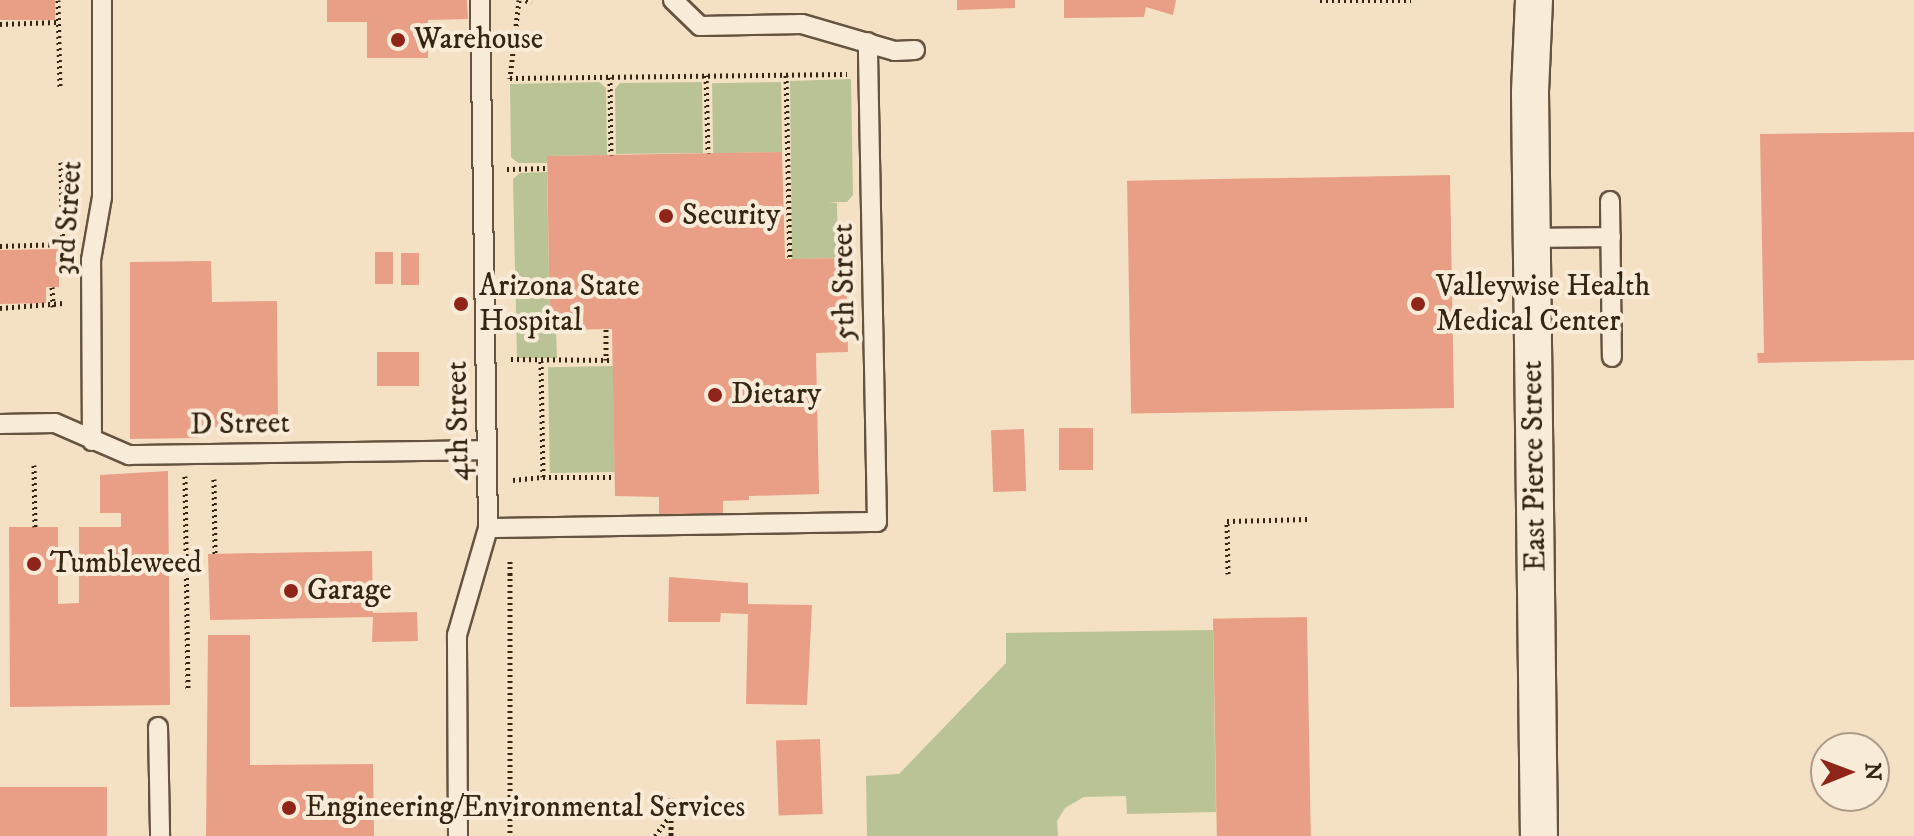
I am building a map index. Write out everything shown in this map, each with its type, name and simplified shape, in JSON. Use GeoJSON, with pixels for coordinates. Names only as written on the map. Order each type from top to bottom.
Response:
{"type":"FeatureCollection","features":[{"type":"Feature","properties":{"kind":"street","name":"East Pierce Street"},"geometry":{"type":"LineString","coordinates":[[1534,0],[1532,238],[1539,836]]}},
{"type":"Feature","properties":{"kind":"lane","name":"3rd Street"},"geometry":{"type":"LineString","coordinates":[[92,441],[91,260],[102,197],[102,0]]}},
{"type":"Feature","properties":{"kind":"lane","name":"4th Street"},"geometry":{"type":"LineString","coordinates":[[458,836],[457,635],[488,528],[480,0]]}},
{"type":"Feature","properties":{"kind":"lane"},"geometry":{"type":"LineString","coordinates":[[673,0],[700,26],[802,24],[895,51],[915,50]]}},
{"type":"Feature","properties":{"kind":"lane","name":"5th Street"},"geometry":{"type":"LineString","coordinates":[[488,528],[877,522],[868,42]]}},
{"type":"Feature","properties":{"kind":"lane"},"geometry":{"type":"LineString","coordinates":[[1610,201],[1612,357]]}},
{"type":"Feature","properties":{"kind":"lane"},"geometry":{"type":"LineString","coordinates":[[1532,238],[1611,237]]}},
{"type":"Feature","properties":{"kind":"lane","name":"D Street"},"geometry":{"type":"LineString","coordinates":[[0,424],[55,423],[129,455],[487,450]]}},
{"type":"Feature","properties":{"kind":"lane"},"geometry":{"type":"LineString","coordinates":[[158,727],[160,836]]}},
{"type":"Feature","properties":{"kind":"path"},"geometry":{"type":"LineString","coordinates":[[58,0],[60,89]]}},
{"type":"Feature","properties":{"kind":"path"},"geometry":{"type":"LineString","coordinates":[[510,78],[519,0]]}},
{"type":"Feature","properties":{"kind":"path"},"geometry":{"type":"LineString","coordinates":[[1320,0],[1411,0]]}},
{"type":"Feature","properties":{"kind":"path"},"geometry":{"type":"LineString","coordinates":[[0,24],[58,22]]}},
{"type":"Feature","properties":{"kind":"path"},"geometry":{"type":"LineString","coordinates":[[506,94],[506,79],[510,78],[849,74]]}},
{"type":"Feature","properties":{"kind":"path"},"geometry":{"type":"LineString","coordinates":[[706,75],[708,153]]}},
{"type":"Feature","properties":{"kind":"path"},"geometry":{"type":"LineString","coordinates":[[786,75],[790,259]]}},
{"type":"Feature","properties":{"kind":"path"},"geometry":{"type":"LineString","coordinates":[[610,77],[611,155]]}},
{"type":"Feature","properties":{"kind":"path"},"geometry":{"type":"LineString","coordinates":[[507,154],[507,183]]}},
{"type":"Feature","properties":{"kind":"path"},"geometry":{"type":"LineString","coordinates":[[61,162],[63,275]]}},
{"type":"Feature","properties":{"kind":"path"},"geometry":{"type":"LineString","coordinates":[[507,169],[547,168]]}},
{"type":"Feature","properties":{"kind":"path"},"geometry":{"type":"LineString","coordinates":[[0,246],[62,244]]}},
{"type":"Feature","properties":{"kind":"path"},"geometry":{"type":"LineString","coordinates":[[52,287],[53,307]]}},
{"type":"Feature","properties":{"kind":"path"},"geometry":{"type":"LineString","coordinates":[[0,308],[64,307],[63,291]]}},
{"type":"Feature","properties":{"kind":"path"},"geometry":{"type":"LineString","coordinates":[[511,347],[511,362],[609,360],[606,329]]}},
{"type":"Feature","properties":{"kind":"path"},"geometry":{"type":"LineString","coordinates":[[541,361],[543,477]]}},
{"type":"Feature","properties":{"kind":"path"},"geometry":{"type":"LineString","coordinates":[[185,454],[188,691]]}},
{"type":"Feature","properties":{"kind":"path"},"geometry":{"type":"LineString","coordinates":[[214,454],[215,554]]}},
{"type":"Feature","properties":{"kind":"path"},"geometry":{"type":"LineString","coordinates":[[34,465],[35,527]]}},
{"type":"Feature","properties":{"kind":"path"},"geometry":{"type":"LineString","coordinates":[[513,496],[515,478],[615,477]]}},
{"type":"Feature","properties":{"kind":"path"},"geometry":{"type":"LineString","coordinates":[[1228,574],[1227,521],[1308,519]]}},
{"type":"Feature","properties":{"kind":"path"},"geometry":{"type":"LineString","coordinates":[[510,561],[510,836]]}},
{"type":"Feature","properties":{"kind":"path"},"geometry":{"type":"LineString","coordinates":[[671,797],[671,836]]}},
{"type":"Feature","properties":{"kind":"path"},"geometry":{"type":"LineString","coordinates":[[655,836],[671,815]]}},
{"type":"Feature","properties":{"kind":"green space"},"geometry":{"type":"Polygon","coordinates":[[[851,79],[853,195],[847,202],[829,202],[837,203],[838,258],[792,259],[790,81],[851,79]]]}},
{"type":"Feature","properties":{"kind":"green space"},"geometry":{"type":"Polygon","coordinates":[[[599,82],[606,88],[607,155],[547,156],[547,163],[518,163],[511,157],[510,84],[599,82]]]}},
{"type":"Feature","properties":{"kind":"green space"},"geometry":{"type":"Polygon","coordinates":[[[702,82],[703,153],[616,154],[615,89],[620,83],[702,82]]]}},
{"type":"Feature","properties":{"kind":"green space"},"geometry":{"type":"Polygon","coordinates":[[[781,82],[782,152],[713,153],[712,83],[781,82]]]}},
{"type":"Feature","properties":{"kind":"green space"},"geometry":{"type":"Polygon","coordinates":[[[547,172],[550,330],[556,330],[557,358],[517,358],[513,179],[520,173],[547,172]]]}},
{"type":"Feature","properties":{"kind":"green space"},"geometry":{"type":"Polygon","coordinates":[[[613,366],[615,472],[550,473],[548,367],[613,366]]]}},
{"type":"Feature","properties":{"kind":"green space"},"geometry":{"type":"Polygon","coordinates":[[[1213,630],[1216,812],[1127,814],[1126,796],[1084,797],[1065,808],[1057,821],[1058,836],[867,836],[866,776],[899,774],[1006,663],[1006,633],[1213,630]]]}},
{"type":"Feature","properties":{"kind":"building"},"geometry":{"type":"Polygon","coordinates":[[[0,0],[55,0],[55,20],[0,20],[0,0]]]}},
{"type":"Feature","properties":{"kind":"building","name":"Warehouse"},"geometry":{"type":"Polygon","coordinates":[[[327,0],[467,0],[468,19],[428,20],[428,58],[367,58],[367,22],[327,22],[327,0]]]}},
{"type":"Feature","properties":{"kind":"building"},"geometry":{"type":"Polygon","coordinates":[[[957,0],[1015,0],[1015,8],[957,10],[957,0]]]}},
{"type":"Feature","properties":{"kind":"building"},"geometry":{"type":"Polygon","coordinates":[[[1064,0],[1176,0],[1173,15],[1146,7],[1144,17],[1064,18],[1064,0]]]}},
{"type":"Feature","properties":{"kind":"building"},"geometry":{"type":"Polygon","coordinates":[[[1914,132],[1914,360],[1758,363],[1757,353],[1764,353],[1760,134],[1914,132]]]}},
{"type":"Feature","properties":{"kind":"building"},"geometry":{"type":"Polygon","coordinates":[[[782,152],[785,259],[846,258],[848,352],[816,353],[819,494],[749,496],[749,500],[723,501],[723,513],[659,515],[659,497],[615,496],[612,329],[550,330],[547,156],[782,152]]]}},
{"type":"Feature","properties":{"kind":"building"},"geometry":{"type":"Polygon","coordinates":[[[1450,175],[1454,408],[1131,414],[1127,181],[1450,175]]]}},
{"type":"Feature","properties":{"kind":"building"},"geometry":{"type":"Polygon","coordinates":[[[59,249],[59,287],[46,287],[46,303],[0,304],[0,250],[59,249]]]}},
{"type":"Feature","properties":{"kind":"building"},"geometry":{"type":"Polygon","coordinates":[[[375,252],[393,252],[393,284],[375,284],[375,252]]]}},
{"type":"Feature","properties":{"kind":"building"},"geometry":{"type":"Polygon","coordinates":[[[401,253],[419,253],[419,285],[401,285],[401,253]]]}},
{"type":"Feature","properties":{"kind":"building"},"geometry":{"type":"Polygon","coordinates":[[[211,261],[212,302],[277,301],[278,426],[198,427],[198,438],[130,439],[130,262],[211,261]]]}},
{"type":"Feature","properties":{"kind":"building"},"geometry":{"type":"Polygon","coordinates":[[[377,352],[419,352],[419,386],[377,386],[377,352]]]}},
{"type":"Feature","properties":{"kind":"building"},"geometry":{"type":"Polygon","coordinates":[[[1059,428],[1093,428],[1093,470],[1059,470],[1059,428]]]}},
{"type":"Feature","properties":{"kind":"building"},"geometry":{"type":"Polygon","coordinates":[[[1024,429],[1026,491],[993,492],[991,430],[1024,429]]]}},
{"type":"Feature","properties":{"kind":"building","name":"Tumbleweed"},"geometry":{"type":"Polygon","coordinates":[[[168,471],[170,705],[10,707],[9,527],[58,527],[58,604],[79,603],[79,527],[121,527],[121,513],[100,513],[100,475],[168,471]]]}},
{"type":"Feature","properties":{"kind":"building","name":"Garage"},"geometry":{"type":"Polygon","coordinates":[[[372,551],[373,613],[417,612],[418,641],[372,642],[373,617],[210,620],[208,554],[372,551]]]}},
{"type":"Feature","properties":{"kind":"building"},"geometry":{"type":"Polygon","coordinates":[[[669,577],[748,583],[748,604],[812,605],[807,705],[746,704],[748,614],[721,613],[720,622],[668,622],[669,577]]]}},
{"type":"Feature","properties":{"kind":"building"},"geometry":{"type":"Polygon","coordinates":[[[1307,617],[1311,836],[1217,836],[1213,619],[1307,617]]]}},
{"type":"Feature","properties":{"kind":"building","name":"Engineering/Environmental Services"},"geometry":{"type":"Polygon","coordinates":[[[208,635],[250,635],[250,765],[373,764],[374,836],[206,836],[208,635]]]}},
{"type":"Feature","properties":{"kind":"building"},"geometry":{"type":"Polygon","coordinates":[[[820,739],[823,814],[779,815],[776,741],[820,739]]]}},
{"type":"Feature","properties":{"kind":"building"},"geometry":{"type":"Polygon","coordinates":[[[0,787],[107,787],[107,836],[0,836],[0,787]]]}},
{"type":"Feature","properties":{"kind":"place","name":"Warehouse"},"geometry":{"type":"Point","coordinates":[398,40]}},
{"type":"Feature","properties":{"kind":"place","name":"Security"},"geometry":{"type":"Point","coordinates":[666,216]}},
{"type":"Feature","properties":{"kind":"place","name":"Arizona State Hospital"},"geometry":{"type":"Point","coordinates":[461,304]}},
{"type":"Feature","properties":{"kind":"place","name":"Valleywise Health Medical Center"},"geometry":{"type":"Point","coordinates":[1418,304]}},
{"type":"Feature","properties":{"kind":"place","name":"Dietary"},"geometry":{"type":"Point","coordinates":[715,395]}},
{"type":"Feature","properties":{"kind":"place","name":"Tumbleweed"},"geometry":{"type":"Point","coordinates":[34,564]}},
{"type":"Feature","properties":{"kind":"place","name":"Garage"},"geometry":{"type":"Point","coordinates":[291,591]}},
{"type":"Feature","properties":{"kind":"place","name":"Engineering/Environmental Services"},"geometry":{"type":"Point","coordinates":[289,808]}}]}
